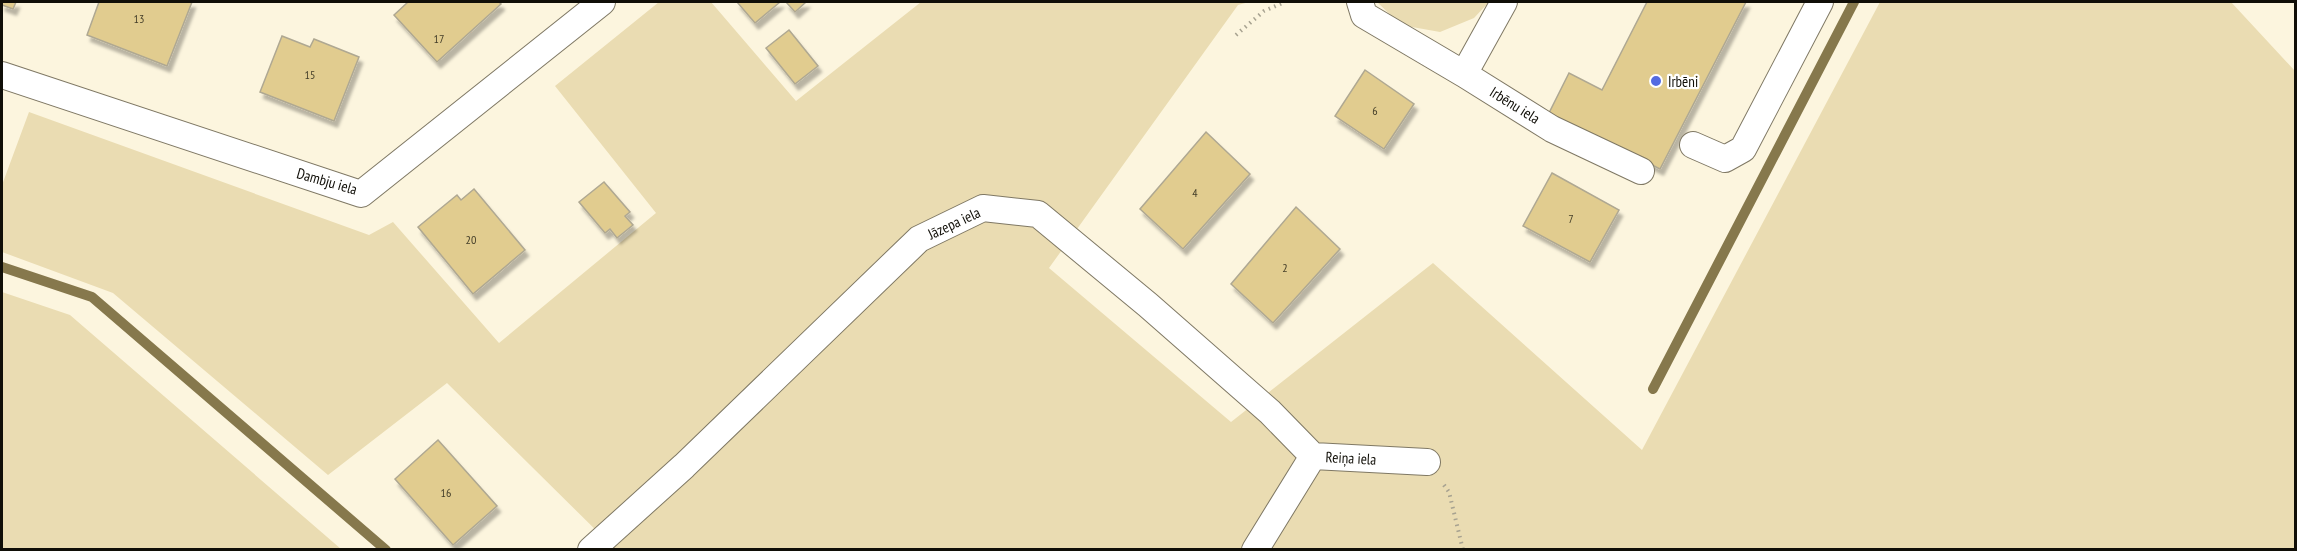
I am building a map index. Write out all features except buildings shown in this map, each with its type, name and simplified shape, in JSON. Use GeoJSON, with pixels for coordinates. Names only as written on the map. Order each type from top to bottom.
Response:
{"type":"FeatureCollection","features":[{"type":"Feature","properties":{"kind":"street","name":"Dambju iela"},"geometry":{"type":"LineString","coordinates":[[2,75],[361,194],[602,2]]}},
{"type":"Feature","properties":{"kind":"street","name":"Irbēnu iela"},"geometry":{"type":"LineString","coordinates":[[1360,2],[1364,15],[1552,129],[1641,171]]}},
{"type":"Feature","properties":{"kind":"street"},"geometry":{"type":"LineString","coordinates":[[1464,74],[1504,2]]}},
{"type":"Feature","properties":{"kind":"street"},"geometry":{"type":"LineString","coordinates":[[1693,145],[1725,159],[1743,149],[1820,2]]}},
{"type":"Feature","properties":{"kind":"street","name":"Jāzepa iela"},"geometry":{"type":"LineString","coordinates":[[591,549],[684,466],[919,239],[983,208],[1038,214],[1148,305],[1270,412],[1313,456]]}},
{"type":"Feature","properties":{"kind":"street","name":"Reiņa iela"},"geometry":{"type":"LineString","coordinates":[[1255,549],[1313,456],[1426,462]]}},
{"type":"Feature","properties":{"kind":"path"},"geometry":{"type":"LineString","coordinates":[[1236,35],[1264,11],[1285,2]]}},
{"type":"Feature","properties":{"kind":"path"},"geometry":{"type":"LineString","coordinates":[[1426,462],[1449,492],[1463,549]]}},
{"type":"Feature","properties":{"kind":"shaded area"},"geometry":{"type":"Polygon","coordinates":[[[659,2],[711,2],[796,101],[921,2],[1249,2],[1238,5],[1049,268],[1231,422],[1433,263],[1642,450],[1880,2],[2231,2],[2295,71],[2295,549],[615,549],[447,383],[328,475],[113,293],[2,252],[2,185],[29,112],[369,235],[393,222],[499,343],[656,213],[555,86],[659,2]]]}},
{"type":"Feature","properties":{"kind":"shaded area"},"geometry":{"type":"Polygon","coordinates":[[[1377,2],[1489,2],[1474,18],[1440,32],[1401,25],[1377,2]]]}},
{"type":"Feature","properties":{"kind":"shaded area"},"geometry":{"type":"Polygon","coordinates":[[[2,292],[70,315],[341,549],[2,549],[2,292]]]}},
{"type":"Feature","properties":{"kind":"waterway"},"geometry":{"type":"LineString","coordinates":[[1653,389],[1854,2]]}},
{"type":"Feature","properties":{"kind":"waterway"},"geometry":{"type":"LineString","coordinates":[[2,267],[92,297],[386,550]]}},
{"type":"Feature","properties":{"kind":"place","name":"Irbēni"},"geometry":{"type":"Point","coordinates":[1656,81]}}]}
